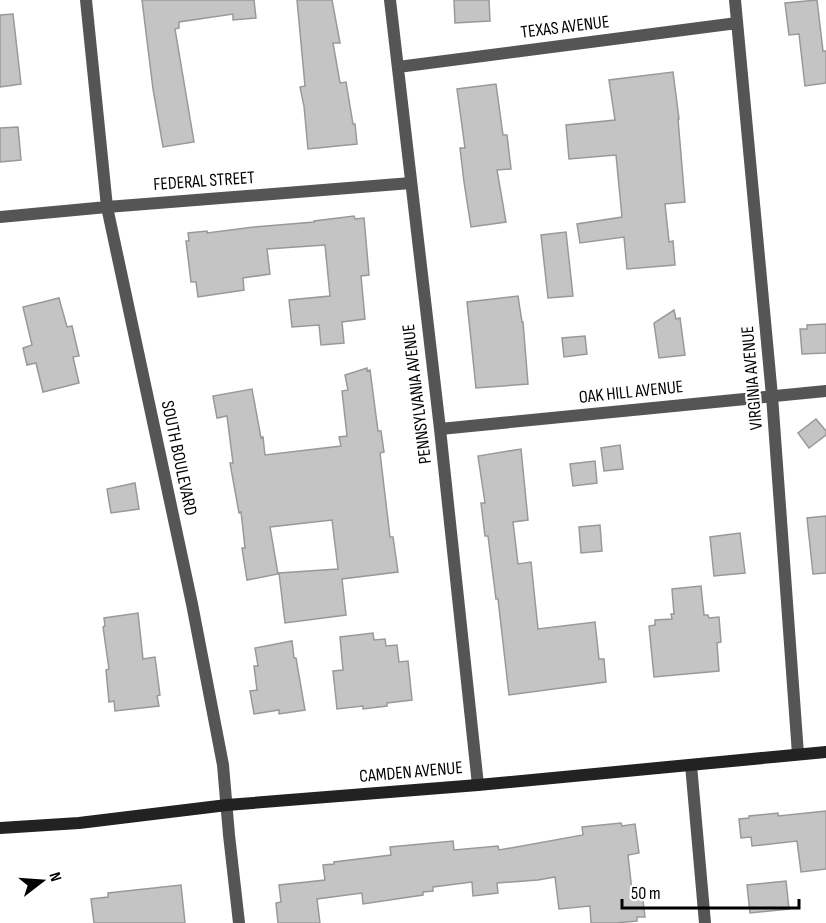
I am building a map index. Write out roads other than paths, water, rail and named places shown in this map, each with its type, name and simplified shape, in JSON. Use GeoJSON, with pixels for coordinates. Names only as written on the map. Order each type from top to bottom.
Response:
{"type":"FeatureCollection","features":[{"type":"Feature","properties":{"kind":"street","name":"SOUTH BOULEVARD"},"geometry":{"type":"LineString","coordinates":[[86,0],[107,207],[192,604],[223,765],[240,923]]}},
{"type":"Feature","properties":{"kind":"street","name":"PENNSYLVANIA AVENUE"},"geometry":{"type":"LineString","coordinates":[[390,0],[440,429],[478,785]]}},
{"type":"Feature","properties":{"kind":"street","name":"VIRGINIA AVENUE"},"geometry":{"type":"LineString","coordinates":[[735,0],[772,396],[798,754]]}},
{"type":"Feature","properties":{"kind":"street","name":"TEXAS AVENUE"},"geometry":{"type":"LineString","coordinates":[[398,67],[737,23]]}},
{"type":"Feature","properties":{"kind":"street","name":"FEDERAL STREET"},"geometry":{"type":"LineString","coordinates":[[0,218],[107,207],[411,183]]}},
{"type":"Feature","properties":{"kind":"street","name":"OAK HILL AVENUE"},"geometry":{"type":"LineString","coordinates":[[440,429],[826,391]]}},
{"type":"Feature","properties":{"kind":"street","name":"CAMDEN AVENUE"},"geometry":{"type":"LineString","coordinates":[[0,828],[79,824],[227,805],[478,785],[826,752]]}},
{"type":"Feature","properties":{"kind":"street"},"geometry":{"type":"LineString","coordinates":[[691,765],[705,923]]}}]}
